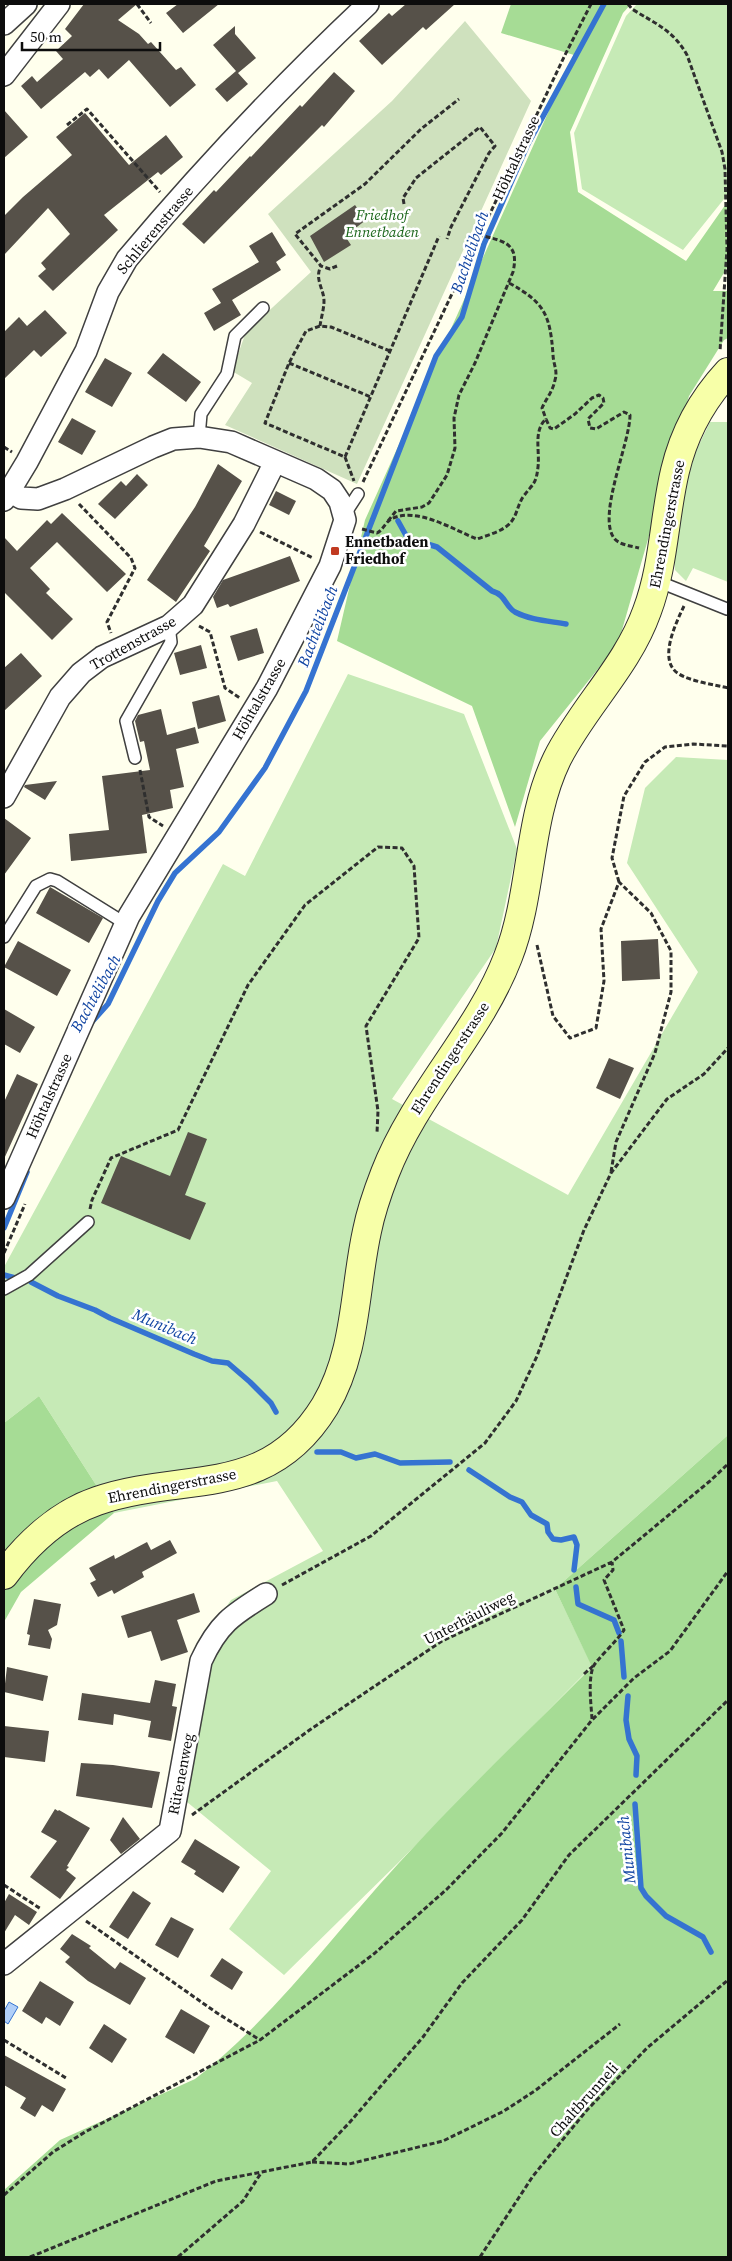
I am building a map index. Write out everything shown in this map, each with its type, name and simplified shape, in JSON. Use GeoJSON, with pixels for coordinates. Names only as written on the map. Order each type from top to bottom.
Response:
{"type":"FeatureCollection","features":[{"type":"Feature","properties":{"kind":"main road","name":"Ehrendingerstrasse"},"geometry":{"type":"LineString","coordinates":[[4,1575],[38,1537],[64,1517],[94,1502],[124,1493],[233,1477],[250,1470],[270,1460],[290,1446],[309,1428],[323,1409],[335,1387],[350,1343],[366,1232],[384,1176],[410,1120],[488,999],[502,970],[518,927],[539,811],[546,786],[571,735],[621,665],[637,638],[657,581],[676,466],[688,430],[723,378]]}},
{"type":"Feature","properties":{"kind":"street"},"geometry":{"type":"LineString","coordinates":[[4,24],[26,4]]}},
{"type":"Feature","properties":{"kind":"street"},"geometry":{"type":"LineString","coordinates":[[4,75],[59,4]]}},
{"type":"Feature","properties":{"kind":"street","name":"Schlierenstrasse"},"geometry":{"type":"LineString","coordinates":[[6,495],[27,462],[86,351],[115,276],[127,259],[165,215],[324,44],[368,4]]}},
{"type":"Feature","properties":{"kind":"street"},"geometry":{"type":"LineString","coordinates":[[6,495],[38,499],[65,489],[153,446],[173,440],[199,437],[231,442],[316,479],[332,490],[345,514]]}},
{"type":"Feature","properties":{"kind":"street","name":"Trottenstrasse"},"geometry":{"type":"LineString","coordinates":[[4,797],[60,697],[90,665],[176,621],[201,593],[244,524],[275,462]]}},
{"type":"Feature","properties":{"kind":"street","name":"Höhtalstrasse"},"geometry":{"type":"LineString","coordinates":[[4,1198],[126,924],[255,707],[305,616],[330,566],[343,529],[345,514]]}},
{"type":"Feature","properties":{"kind":"street","name":"Rütenenweg"},"geometry":{"type":"LineString","coordinates":[[4,1964],[170,1830],[201,1661],[211,1640],[226,1620],[232,1614],[266,1594]]}},
{"type":"Feature","properties":{"kind":"lane"},"geometry":{"type":"LineString","coordinates":[[199,437],[201,414],[227,374],[235,336],[263,308]]}},
{"type":"Feature","properties":{"kind":"lane","name":"Höhtalstrasse"},"geometry":{"type":"LineString","coordinates":[[345,514],[358,494]]}},
{"type":"Feature","properties":{"kind":"lane"},"geometry":{"type":"LineString","coordinates":[[657,581],[726,609]]}},
{"type":"Feature","properties":{"kind":"lane"},"geometry":{"type":"LineString","coordinates":[[135,758],[126,722],[171,642],[176,621]]}},
{"type":"Feature","properties":{"kind":"lane"},"geometry":{"type":"LineString","coordinates":[[4,937],[36,886],[50,879],[57,881],[126,924]]}},
{"type":"Feature","properties":{"kind":"lane"},"geometry":{"type":"LineString","coordinates":[[4,1289],[29,1275],[88,1222]]}},
{"type":"Feature","properties":{"kind":"path"},"geometry":{"type":"LineString","coordinates":[[137,4],[150,23]]}},
{"type":"Feature","properties":{"kind":"path","name":"Höhtalstrasse"},"geometry":{"type":"LineString","coordinates":[[358,494],[591,4]]}},
{"type":"Feature","properties":{"kind":"path"},"geometry":{"type":"LineString","coordinates":[[628,4],[632,9],[675,36],[682,45],[722,152],[725,169],[727,249],[723,378]]}},
{"type":"Feature","properties":{"kind":"path"},"geometry":{"type":"LineString","coordinates":[[337,266],[330,269],[321,266],[295,234],[364,184],[421,129],[459,98]]}},
{"type":"Feature","properties":{"kind":"path"},"geometry":{"type":"LineString","coordinates":[[67,125],[88,109],[160,192],[153,202],[165,215]]}},
{"type":"Feature","properties":{"kind":"path"},"geometry":{"type":"LineString","coordinates":[[404,204],[403,198],[416,178],[480,127],[495,146],[489,153],[447,239]]}},
{"type":"Feature","properties":{"kind":"path"},"geometry":{"type":"LineString","coordinates":[[365,530],[375,533],[380,532],[396,511],[422,507],[429,503],[447,475],[455,448],[454,418],[459,395],[509,283],[515,264],[512,249],[500,239],[490,239],[481,235]]}},
{"type":"Feature","properties":{"kind":"path"},"geometry":{"type":"LineString","coordinates":[[358,494],[345,456],[439,236]]}},
{"type":"Feature","properties":{"kind":"path"},"geometry":{"type":"LineString","coordinates":[[320,326],[324,300],[318,278],[318,271],[321,266]]}},
{"type":"Feature","properties":{"kind":"path"},"geometry":{"type":"LineString","coordinates":[[509,283],[533,298],[550,324],[553,355],[557,371],[550,396],[542,408],[550,428],[554,428],[598,395],[603,398],[604,403],[588,419],[590,428],[596,428],[624,412],[629,413],[629,430],[612,494],[610,515],[613,537],[618,542],[624,544],[662,552]]}},
{"type":"Feature","properties":{"kind":"path"},"geometry":{"type":"LineString","coordinates":[[345,456],[264,422],[289,363],[306,331],[320,326],[331,326],[390,351]]}},
{"type":"Feature","properties":{"kind":"path"},"geometry":{"type":"LineString","coordinates":[[289,363],[371,397]]}},
{"type":"Feature","properties":{"kind":"path"},"geometry":{"type":"LineString","coordinates":[[388,522],[403,516],[432,520],[477,539],[495,532],[511,522],[523,497],[535,484],[540,426],[546,419]]}},
{"type":"Feature","properties":{"kind":"path"},"geometry":{"type":"LineString","coordinates":[[65,489],[131,558],[135,568],[107,622],[118,649]]}},
{"type":"Feature","properties":{"kind":"path"},"geometry":{"type":"LineString","coordinates":[[244,524],[330,566]]}},
{"type":"Feature","properties":{"kind":"path"},"geometry":{"type":"LineString","coordinates":[[690,595],[671,633],[671,667],[680,675],[728,688]]}},
{"type":"Feature","properties":{"kind":"path"},"geometry":{"type":"LineString","coordinates":[[176,621],[210,632],[225,688],[255,707]]}},
{"type":"Feature","properties":{"kind":"path"},"geometry":{"type":"LineString","coordinates":[[610,1173],[616,1142],[655,1053],[671,992],[671,951],[651,913],[619,882],[612,858],[624,796],[645,762],[665,746],[693,744],[728,746]]}},
{"type":"Feature","properties":{"kind":"path"},"geometry":{"type":"LineString","coordinates":[[135,758],[138,763],[149,817],[178,836]]}},
{"type":"Feature","properties":{"kind":"path"},"geometry":{"type":"LineString","coordinates":[[88,1222],[92,1200],[111,1158],[178,1130],[248,985],[305,904],[378,847],[402,848],[414,866],[418,938],[366,1026],[378,1111],[377,1135]]}},
{"type":"Feature","properties":{"kind":"path"},"geometry":{"type":"LineString","coordinates":[[535,940],[553,1016],[570,1038],[596,1028],[604,981],[601,928],[619,882]]}},
{"type":"Feature","properties":{"kind":"path"},"geometry":{"type":"LineString","coordinates":[[266,1594],[372,1536],[485,1443],[516,1401],[537,1356],[584,1230],[610,1173],[667,1099],[704,1074],[728,1048]]}},
{"type":"Feature","properties":{"kind":"path","name":"Unterhäuliweg"},"geometry":{"type":"LineString","coordinates":[[170,1830],[311,1729],[442,1641],[612,1562],[728,1464]]}},
{"type":"Feature","properties":{"kind":"path"},"geometry":{"type":"LineString","coordinates":[[584,1674],[617,1641],[624,1630],[604,1580],[613,1570],[612,1562]]}},
{"type":"Feature","properties":{"kind":"path"},"geometry":{"type":"LineString","coordinates":[[4,2195],[53,2152],[85,2132],[260,2040],[375,1953],[448,1888],[502,1833],[592,1720],[634,1678],[670,1651],[728,1571]]}},
{"type":"Feature","properties":{"kind":"path"},"geometry":{"type":"LineString","coordinates":[[592,1720],[593,1666]]}},
{"type":"Feature","properties":{"kind":"path"},"geometry":{"type":"LineString","coordinates":[[312,2162],[350,2122],[423,2037],[462,1983],[522,1920],[569,1854],[728,1700]]}},
{"type":"Feature","properties":{"kind":"path"},"geometry":{"type":"LineString","coordinates":[[4,1885],[42,1910]]}},
{"type":"Feature","properties":{"kind":"path"},"geometry":{"type":"LineString","coordinates":[[72,1911],[260,2040]]}},
{"type":"Feature","properties":{"kind":"path","name":"Chaltbrunneli"},"geometry":{"type":"LineString","coordinates":[[480,2257],[533,2176],[587,2110],[647,2048],[728,1980]]}},
{"type":"Feature","properties":{"kind":"path"},"geometry":{"type":"LineString","coordinates":[[30,2257],[216,2181],[312,2162],[350,2164],[443,2141],[504,2111],[536,2090],[620,2024]]}},
{"type":"Feature","properties":{"kind":"path"},"geometry":{"type":"LineString","coordinates":[[4,2040],[66,2078]]}},
{"type":"Feature","properties":{"kind":"path"},"geometry":{"type":"LineString","coordinates":[[178,2257],[244,2201],[262,2172]]}},
{"type":"Feature","properties":{"kind":"green space"},"geometry":{"type":"Polygon","coordinates":[[[511,4],[631,4],[623,13],[570,132],[578,192],[686,261],[728,201],[728,266],[713,291],[728,291],[728,338],[724,340],[689,396],[618,644],[540,741],[515,827],[472,706],[337,641],[365,520],[574,55],[501,33],[511,4]]]}},
{"type":"Feature","properties":{"kind":"green space"},"geometry":{"type":"Polygon","coordinates":[[[637,4],[728,4],[728,194],[683,250],[582,189],[574,133],[626,16],[637,4]]]}},
{"type":"Feature","properties":{"kind":"green space","name":"Friedhof Ennetbaden"},"geometry":{"type":"Polygon","coordinates":[[[465,21],[531,101],[357,484],[225,425],[252,383],[232,371],[246,332],[311,272],[268,214],[392,101],[465,21]]]}},
{"type":"Feature","properties":{"kind":"green space"},"geometry":{"type":"Polygon","coordinates":[[[710,422],[728,422],[728,582],[693,568],[686,581],[675,570],[674,558],[687,482],[695,453],[710,422]]]}},
{"type":"Feature","properties":{"kind":"green space"},"geometry":{"type":"Polygon","coordinates":[[[348,674],[464,714],[517,849],[496,948],[392,1099],[568,1195],[698,972],[627,863],[645,788],[676,757],[728,760],[728,1435],[555,1589],[592,1666],[398,1863],[284,1975],[229,1929],[271,1871],[170,1788],[190,1659],[231,1600],[323,1551],[277,1481],[114,1513],[39,1396],[4,1423],[4,1267],[223,864],[245,876],[348,674]]]}},
{"type":"Feature","properties":{"kind":"green space"},"geometry":{"type":"Polygon","coordinates":[[[39,1396],[114,1513],[21,1592],[4,1622],[4,1423],[39,1396]]]}},
{"type":"Feature","properties":{"kind":"green space"},"geometry":{"type":"Polygon","coordinates":[[[728,1435],[728,2257],[4,2257],[4,2190],[60,2140],[195,2079],[223,2055],[276,2004],[421,1839],[592,1667],[555,1589],[728,1435]]]}},
{"type":"Feature","properties":{"kind":"water"},"geometry":{"type":"Polygon","coordinates":[[[9,2002],[18,2007],[8,2024],[4,2021],[4,2011],[9,2002]]]}},
{"type":"Feature","properties":{"kind":"building"},"geometry":{"type":"Polygon","coordinates":[[[84,4],[137,4],[118,20],[139,34],[148,44],[151,42],[176,70],[181,67],[196,85],[170,107],[129,60],[108,79],[99,69],[90,77],[85,72],[41,109],[21,86],[32,76],[37,82],[63,59],[56,51],[72,36],[65,29],[84,4]]]}},
{"type":"Feature","properties":{"kind":"building"},"geometry":{"type":"Polygon","coordinates":[[[178,4],[219,4],[183,33],[166,13],[178,4]]]}},
{"type":"Feature","properties":{"kind":"building"},"geometry":{"type":"Polygon","coordinates":[[[406,4],[455,4],[426,30],[423,27],[382,65],[359,41],[389,13],[392,16],[406,4]]]}},
{"type":"Feature","properties":{"kind":"building"},"geometry":{"type":"Polygon","coordinates":[[[235,26],[235,34],[256,58],[238,73],[248,84],[227,102],[215,89],[236,71],[213,45],[235,26]]]}},
{"type":"Feature","properties":{"kind":"building"},"geometry":{"type":"Polygon","coordinates":[[[334,72],[355,91],[324,127],[322,125],[204,244],[182,224],[214,190],[216,192],[251,157],[300,105],[302,107],[334,72]]]}},
{"type":"Feature","properties":{"kind":"building"},"geometry":{"type":"Polygon","coordinates":[[[4,110],[28,137],[4,158],[4,110]]]}},
{"type":"Feature","properties":{"kind":"building"},"geometry":{"type":"Polygon","coordinates":[[[85,113],[129,165],[166,135],[183,157],[161,175],[158,172],[104,215],[118,230],[53,291],[38,276],[46,269],[41,263],[70,234],[48,208],[4,255],[4,216],[72,155],[56,137],[85,113]]]}},
{"type":"Feature","properties":{"kind":"building"},"geometry":{"type":"Polygon","coordinates":[[[355,205],[366,220],[345,236],[351,245],[324,262],[310,236],[355,205]]]}},
{"type":"Feature","properties":{"kind":"building"},"geometry":{"type":"Polygon","coordinates":[[[272,232],[286,255],[276,262],[281,270],[232,300],[241,315],[214,331],[204,313],[221,303],[212,289],[259,262],[249,246],[272,232]]]}},
{"type":"Feature","properties":{"kind":"building"},"geometry":{"type":"Polygon","coordinates":[[[45,310],[67,333],[41,357],[34,350],[4,379],[4,332],[19,317],[27,326],[45,310]]]}},
{"type":"Feature","properties":{"kind":"building"},"geometry":{"type":"Polygon","coordinates":[[[163,353],[201,382],[186,402],[147,373],[163,353]]]}},
{"type":"Feature","properties":{"kind":"building"},"geometry":{"type":"Polygon","coordinates":[[[105,358],[132,373],[112,407],[85,392],[105,358]]]}},
{"type":"Feature","properties":{"kind":"building"},"geometry":{"type":"Polygon","coordinates":[[[72,418],[96,431],[82,455],[58,442],[72,418]]]}},
{"type":"Feature","properties":{"kind":"building"},"geometry":{"type":"Polygon","coordinates":[[[218,464],[242,481],[204,546],[210,551],[176,602],[147,580],[195,507],[218,464]]]}},
{"type":"Feature","properties":{"kind":"building"},"geometry":{"type":"Polygon","coordinates":[[[137,474],[148,485],[115,519],[98,504],[121,481],[126,486],[137,474]]]}},
{"type":"Feature","properties":{"kind":"building"},"geometry":{"type":"Polygon","coordinates":[[[276,491],[296,501],[289,515],[269,505],[276,491]]]}},
{"type":"Feature","properties":{"kind":"building"},"geometry":{"type":"Polygon","coordinates":[[[62,513],[126,574],[107,592],[57,542],[30,568],[50,589],[46,593],[73,619],[52,640],[4,592],[4,537],[17,551],[47,520],[51,524],[62,513]]]}},
{"type":"Feature","properties":{"kind":"building"},"geometry":{"type":"Polygon","coordinates":[[[290,556],[300,581],[230,607],[228,604],[217,608],[213,597],[223,580],[290,556]]]}},
{"type":"Feature","properties":{"kind":"building"},"geometry":{"type":"Polygon","coordinates":[[[257,628],[264,653],[238,661],[230,636],[257,628]]]}},
{"type":"Feature","properties":{"kind":"building"},"geometry":{"type":"Polygon","coordinates":[[[201,645],[207,668],[180,675],[174,653],[201,645]]]}},
{"type":"Feature","properties":{"kind":"building"},"geometry":{"type":"Polygon","coordinates":[[[21,653],[42,676],[4,711],[4,668],[21,653]]]}},
{"type":"Feature","properties":{"kind":"building"},"geometry":{"type":"Polygon","coordinates":[[[219,695],[226,721],[198,729],[192,702],[219,695]]]}},
{"type":"Feature","properties":{"kind":"building"},"geometry":{"type":"Polygon","coordinates":[[[161,709],[167,735],[195,727],[199,743],[176,749],[184,787],[170,790],[173,808],[142,815],[147,853],[71,861],[69,834],[109,830],[102,776],[150,770],[144,741],[140,742],[135,721],[138,715],[161,709]]]}},
{"type":"Feature","properties":{"kind":"building"},"geometry":{"type":"Polygon","coordinates":[[[57,781],[45,800],[24,787],[25,785],[57,781]]]}},
{"type":"Feature","properties":{"kind":"building"},"geometry":{"type":"Polygon","coordinates":[[[4,818],[31,838],[4,875],[4,818]]]}},
{"type":"Feature","properties":{"kind":"building"},"geometry":{"type":"Polygon","coordinates":[[[50,887],[103,918],[89,943],[36,913],[50,887]]]}},
{"type":"Feature","properties":{"kind":"building"},"geometry":{"type":"Polygon","coordinates":[[[658,939],[660,979],[622,981],[621,941],[658,939]]]}},
{"type":"Feature","properties":{"kind":"building"},"geometry":{"type":"Polygon","coordinates":[[[18,941],[71,970],[57,996],[4,967],[18,941]]]}},
{"type":"Feature","properties":{"kind":"building"},"geometry":{"type":"Polygon","coordinates":[[[4,1009],[35,1027],[20,1053],[4,1044],[4,1009]]]}},
{"type":"Feature","properties":{"kind":"building"},"geometry":{"type":"Polygon","coordinates":[[[609,1058],[634,1068],[620,1099],[596,1088],[609,1058]]]}},
{"type":"Feature","properties":{"kind":"building"},"geometry":{"type":"Polygon","coordinates":[[[17,1074],[38,1084],[4,1159],[4,1102],[17,1074]]]}},
{"type":"Feature","properties":{"kind":"building"},"geometry":{"type":"Polygon","coordinates":[[[188,1132],[207,1139],[185,1195],[206,1203],[190,1240],[101,1203],[121,1156],[170,1176],[188,1132]]]}},
{"type":"Feature","properties":{"kind":"building"},"geometry":{"type":"Polygon","coordinates":[[[170,1540],[177,1553],[142,1572],[144,1577],[114,1594],[112,1590],[98,1597],[90,1583],[96,1580],[89,1568],[114,1555],[115,1559],[147,1542],[151,1550],[170,1540]]]}},
{"type":"Feature","properties":{"kind":"building"},"geometry":{"type":"Polygon","coordinates":[[[194,1593],[200,1612],[177,1620],[188,1652],[161,1661],[151,1631],[128,1638],[121,1616],[194,1593]]]}},
{"type":"Feature","properties":{"kind":"building"},"geometry":{"type":"Polygon","coordinates":[[[34,1599],[61,1604],[57,1625],[48,1630],[52,1639],[50,1649],[28,1645],[30,1635],[27,1634],[34,1599]]]}},
{"type":"Feature","properties":{"kind":"building"},"geometry":{"type":"Polygon","coordinates":[[[7,1667],[48,1676],[43,1701],[4,1692],[7,1667]]]}},
{"type":"Feature","properties":{"kind":"building"},"geometry":{"type":"Polygon","coordinates":[[[155,1680],[176,1684],[172,1706],[177,1707],[171,1741],[148,1737],[151,1721],[114,1714],[113,1725],[78,1720],[82,1693],[150,1703],[155,1680]]]}},
{"type":"Feature","properties":{"kind":"building"},"geometry":{"type":"Polygon","coordinates":[[[4,1726],[49,1731],[45,1762],[4,1757],[4,1726]]]}},
{"type":"Feature","properties":{"kind":"building"},"geometry":{"type":"Polygon","coordinates":[[[81,1763],[113,1765],[160,1772],[152,1808],[76,1796],[81,1763]]]}},
{"type":"Feature","properties":{"kind":"building"},"geometry":{"type":"Polygon","coordinates":[[[55,1809],[90,1828],[67,1866],[69,1867],[66,1870],[76,1878],[60,1899],[30,1877],[57,1841],[41,1832],[55,1809]]]}},
{"type":"Feature","properties":{"kind":"building"},"geometry":{"type":"Polygon","coordinates":[[[123,1817],[140,1839],[121,1854],[110,1840],[123,1817]]]}},
{"type":"Feature","properties":{"kind":"building"},"geometry":{"type":"Polygon","coordinates":[[[195,1839],[240,1867],[223,1893],[194,1874],[196,1871],[181,1862],[195,1839]]]}},
{"type":"Feature","properties":{"kind":"building"},"geometry":{"type":"Polygon","coordinates":[[[133,1891],[151,1903],[128,1939],[109,1927],[133,1891]]]}},
{"type":"Feature","properties":{"kind":"building"},"geometry":{"type":"Polygon","coordinates":[[[9,1894],[37,1912],[29,1925],[15,1915],[4,1933],[4,1903],[9,1894]]]}},
{"type":"Feature","properties":{"kind":"building"},"geometry":{"type":"Polygon","coordinates":[[[171,1917],[194,1929],[178,1958],[155,1945],[171,1917]]]}},
{"type":"Feature","properties":{"kind":"building"},"geometry":{"type":"Polygon","coordinates":[[[72,1934],[91,1946],[89,1948],[115,1969],[120,1962],[146,1978],[130,2005],[88,1981],[65,1962],[70,1957],[60,1949],[72,1934]]]}},
{"type":"Feature","properties":{"kind":"building"},"geometry":{"type":"Polygon","coordinates":[[[222,1958],[243,1972],[232,1990],[210,1976],[222,1958]]]}},
{"type":"Feature","properties":{"kind":"building"},"geometry":{"type":"Polygon","coordinates":[[[40,1981],[74,2002],[60,2026],[46,2017],[42,2024],[22,2011],[40,1981]]]}},
{"type":"Feature","properties":{"kind":"building"},"geometry":{"type":"Polygon","coordinates":[[[181,2009],[210,2026],[194,2054],[165,2037],[181,2009]]]}},
{"type":"Feature","properties":{"kind":"building"},"geometry":{"type":"Polygon","coordinates":[[[104,2024],[127,2039],[112,2063],[89,2048],[104,2024]]]}},
{"type":"Feature","properties":{"kind":"building"},"geometry":{"type":"Polygon","coordinates":[[[4,2055],[66,2089],[53,2112],[42,2105],[35,2117],[20,2108],[26,2098],[4,2085],[4,2055]]]}},
{"type":"Feature","properties":{"kind":"waterway","name":"Bachtelibach"},"geometry":{"type":"LineString","coordinates":[[91,1023],[108,1004],[158,901],[175,873],[219,832],[265,768],[306,691],[436,356],[462,317],[484,244],[528,144],[604,4]]}},
{"type":"Feature","properties":{"kind":"waterway"},"geometry":{"type":"LineString","coordinates":[[398,521],[408,539],[415,543],[424,543],[437,547],[492,591],[500,595],[515,612],[533,619],[566,624]]}},
{"type":"Feature","properties":{"kind":"waterway","name":"Bachtelibach"},"geometry":{"type":"LineString","coordinates":[[4,1228],[27,1172]]}},
{"type":"Feature","properties":{"kind":"waterway","name":"Munibach"},"geometry":{"type":"LineString","coordinates":[[4,1275],[19,1279]]}},
{"type":"Feature","properties":{"kind":"waterway","name":"Munibach"},"geometry":{"type":"LineString","coordinates":[[31,1282],[58,1296],[95,1310],[194,1354],[212,1361],[228,1363],[271,1403],[276,1412]]}},
{"type":"Feature","properties":{"kind":"waterway","name":"Munibach"},"geometry":{"type":"LineString","coordinates":[[317,1452],[341,1452],[356,1458],[375,1454],[400,1463],[450,1462]]}},
{"type":"Feature","properties":{"kind":"waterway","name":"Munibach"},"geometry":{"type":"LineString","coordinates":[[469,1470],[510,1497],[522,1502],[531,1515],[547,1524],[548,1532],[553,1539],[561,1540],[574,1537],[577,1545],[574,1570]]}},
{"type":"Feature","properties":{"kind":"waterway","name":"Munibach"},"geometry":{"type":"LineString","coordinates":[[576,1587],[578,1604],[614,1620],[619,1633]]}},
{"type":"Feature","properties":{"kind":"waterway","name":"Munibach"},"geometry":{"type":"LineString","coordinates":[[621,1641],[624,1677]]}},
{"type":"Feature","properties":{"kind":"waterway","name":"Munibach"},"geometry":{"type":"LineString","coordinates":[[628,1696],[626,1720],[629,1739],[637,1756],[636,1775]]}},
{"type":"Feature","properties":{"kind":"waterway","name":"Munibach"},"geometry":{"type":"LineString","coordinates":[[635,1804],[641,1888],[646,1896],[666,1916],[703,1937],[711,1952]]}},
{"type":"Feature","properties":{"kind":"place","name":"Ennetbaden Friedhof"},"geometry":{"type":"Point","coordinates":[335,551]}}]}
